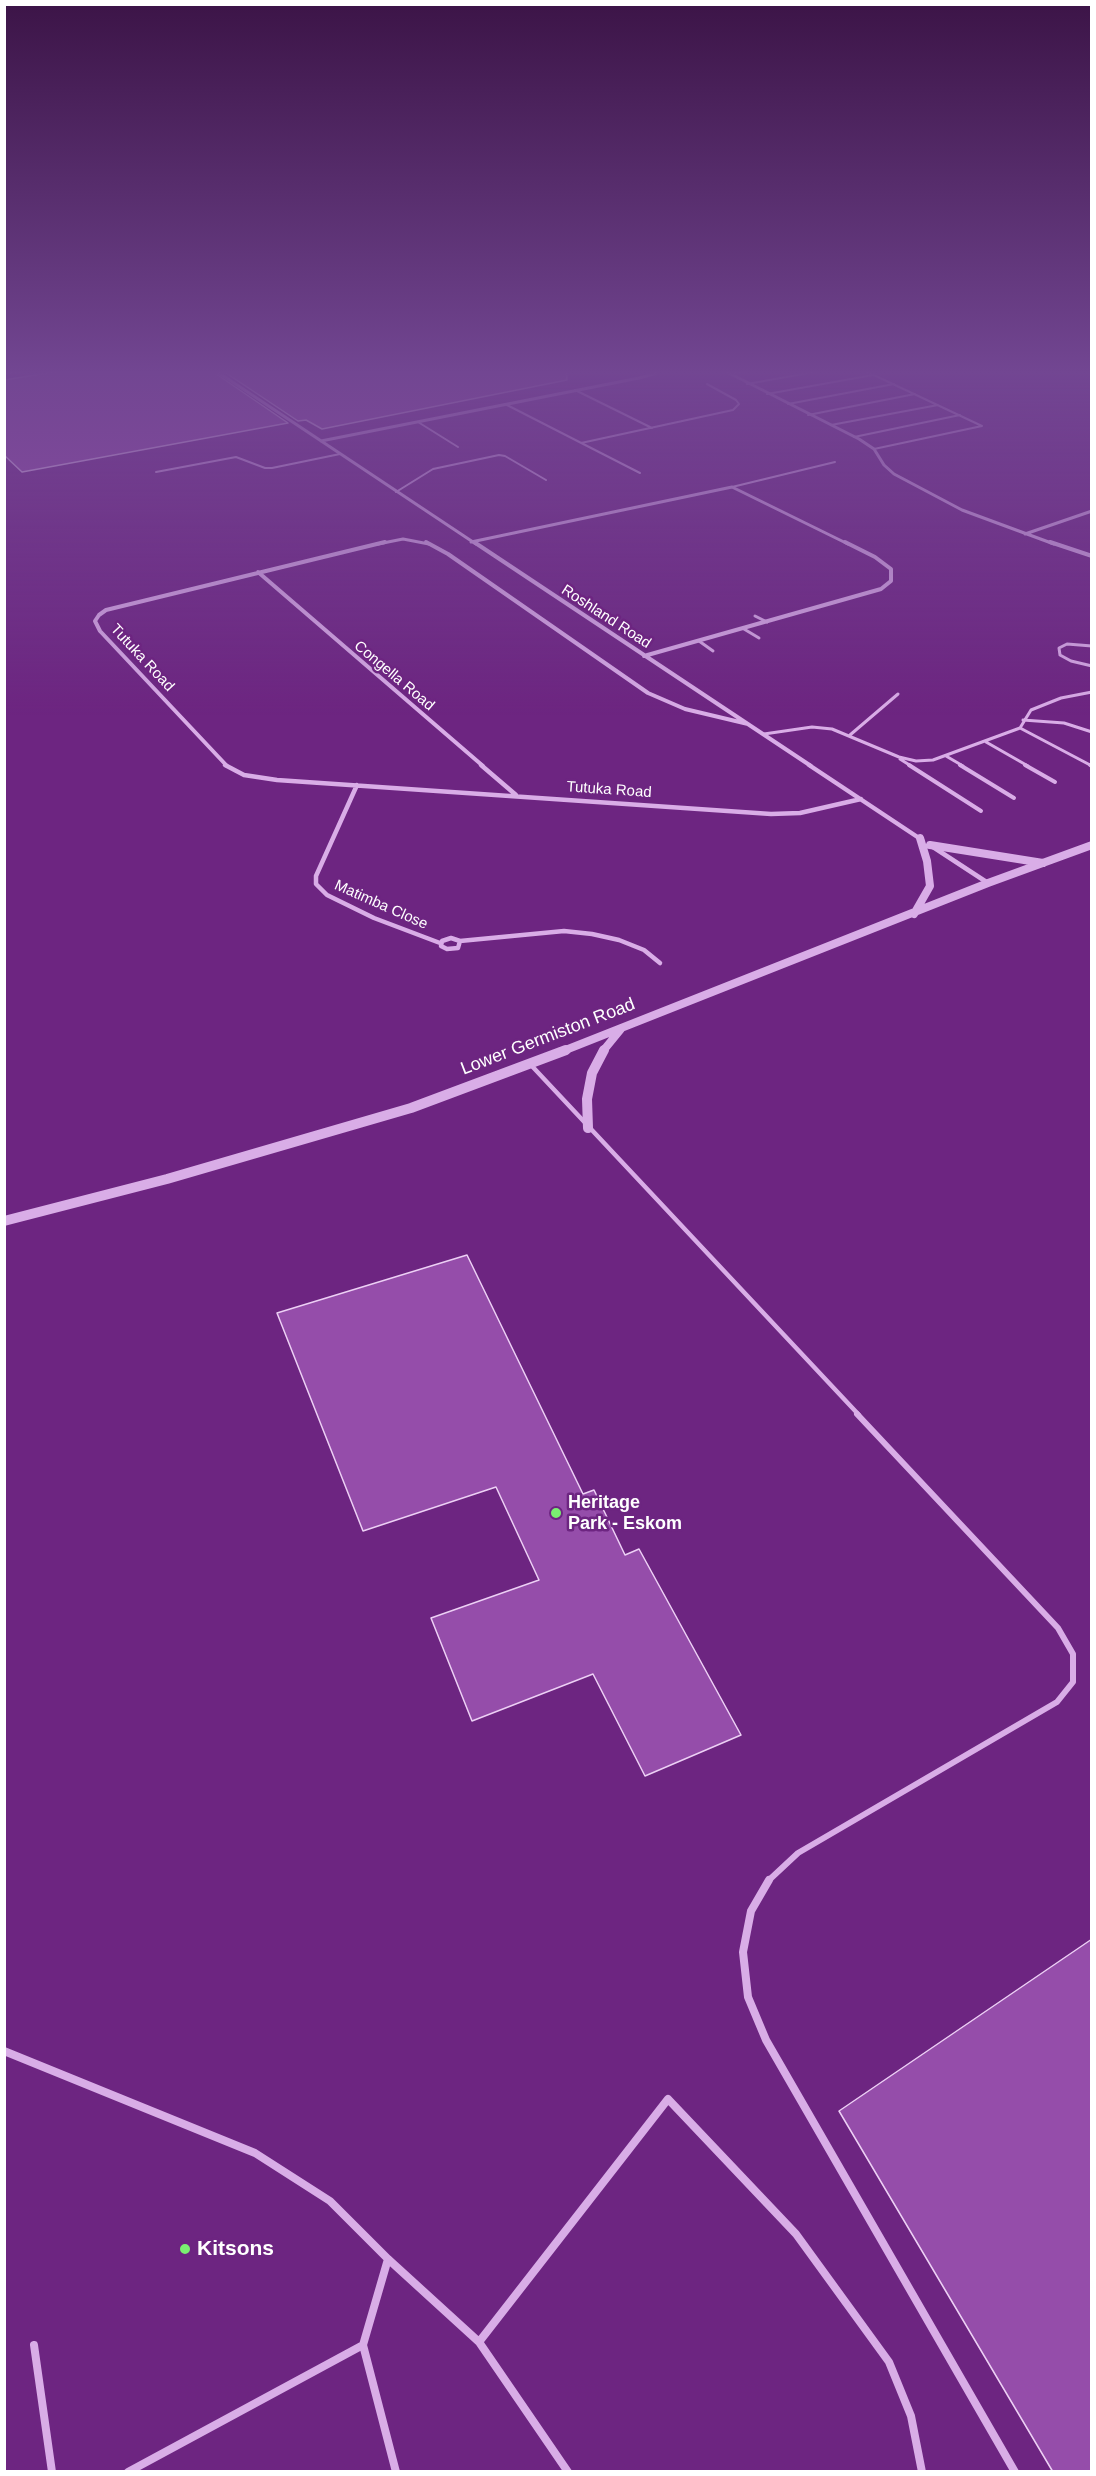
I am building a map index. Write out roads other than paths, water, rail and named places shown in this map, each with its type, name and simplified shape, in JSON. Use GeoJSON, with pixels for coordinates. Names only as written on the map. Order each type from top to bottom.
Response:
{"type":"FeatureCollection","features":[{"type":"Feature","properties":{"kind":"street","name":"Roshland Road"},"geometry":{"type":"LineString","coordinates":[[385,485],[988,883]]}},
{"type":"Feature","properties":{"kind":"street"},"geometry":{"type":"LineString","coordinates":[[914,485],[981,519],[1092,556]]}},
{"type":"Feature","properties":{"kind":"street"},"geometry":{"type":"LineString","coordinates":[[471,542],[732,487],[882,561],[891,569],[892,574],[888,586],[881,589],[644,656]]}},
{"type":"Feature","properties":{"kind":"street"},"geometry":{"type":"LineString","coordinates":[[1024,534],[1061,519],[1092,511]]}},
{"type":"Feature","properties":{"kind":"street","name":"Tutuka Road"},"geometry":{"type":"LineString","coordinates":[[748,724],[685,709],[648,693],[430,543],[414,539],[390,541],[105,610],[95,621],[96,626],[217,758],[233,771],[257,778],[788,814],[861,799]]}},
{"type":"Feature","properties":{"kind":"street","name":"Congella Road"},"geometry":{"type":"LineString","coordinates":[[258,572],[517,795]]}},
{"type":"Feature","properties":{"kind":"street","name":"Matimba Close"},"geometry":{"type":"LineString","coordinates":[[357,785],[316,876],[316,884],[327,895],[374,918],[440,943]]}},
{"type":"Feature","properties":{"kind":"street"},"geometry":{"type":"LineString","coordinates":[[914,914],[930,886],[927,861],[920,838]]}},
{"type":"Feature","properties":{"kind":"street"},"geometry":{"type":"LineString","coordinates":[[930,845],[1046,863]]}},
{"type":"Feature","properties":{"kind":"street","name":"Lower Germiston Road"},"geometry":{"type":"LineString","coordinates":[[4,1221],[167,1179],[369,1121],[530,1064],[988,883],[1092,845]]}},
{"type":"Feature","properties":{"kind":"street"},"geometry":{"type":"LineString","coordinates":[[460,941],[458,948],[451,950],[443,948],[440,943],[451,938],[460,941],[545,932],[592,934],[619,940],[644,950],[660,963]]}},
{"type":"Feature","properties":{"kind":"street"},"geometry":{"type":"LineString","coordinates":[[588,1128],[587,1100],[592,1073],[605,1048],[623,1026]]}},
{"type":"Feature","properties":{"kind":"lane"},"geometry":{"type":"LineString","coordinates":[[396,492],[408,485]]}},
{"type":"Feature","properties":{"kind":"lane"},"geometry":{"type":"LineString","coordinates":[[732,487],[742,485]]}},
{"type":"Feature","properties":{"kind":"lane"},"geometry":{"type":"LineString","coordinates":[[755,616],[767,622]]}},
{"type":"Feature","properties":{"kind":"lane"},"geometry":{"type":"LineString","coordinates":[[744,629],[759,638]]}},
{"type":"Feature","properties":{"kind":"lane"},"geometry":{"type":"LineString","coordinates":[[699,641],[713,651]]}},
{"type":"Feature","properties":{"kind":"lane"},"geometry":{"type":"LineString","coordinates":[[1092,646],[1067,644],[1059,648],[1060,655],[1071,661],[1092,666]]}},
{"type":"Feature","properties":{"kind":"lane"},"geometry":{"type":"LineString","coordinates":[[899,757],[916,760],[946,756],[1020,728],[1031,710],[1061,698],[1092,692]]}},
{"type":"Feature","properties":{"kind":"lane"},"geometry":{"type":"LineString","coordinates":[[850,735],[898,694]]}},
{"type":"Feature","properties":{"kind":"lane"},"geometry":{"type":"LineString","coordinates":[[1023,720],[1064,723],[1092,732]]}},
{"type":"Feature","properties":{"kind":"lane"},"geometry":{"type":"LineString","coordinates":[[764,734],[812,727],[850,735],[899,757],[981,812]]}},
{"type":"Feature","properties":{"kind":"lane"},"geometry":{"type":"LineString","coordinates":[[1020,728],[1092,766]]}},
{"type":"Feature","properties":{"kind":"lane"},"geometry":{"type":"LineString","coordinates":[[986,742],[1054,782]]}},
{"type":"Feature","properties":{"kind":"lane"},"geometry":{"type":"LineString","coordinates":[[946,756],[1014,798]]}},
{"type":"Feature","properties":{"kind":"lane"},"geometry":{"type":"LineString","coordinates":[[530,1064],[1058,1628],[1073,1654],[1073,1682],[1057,1702],[798,1853],[770,1878],[751,1911],[743,1952],[748,1996],[766,2040],[1015,2472]]}},
{"type":"Feature","properties":{"kind":"lane"},"geometry":{"type":"LineString","coordinates":[[4,2051],[255,2153],[330,2201],[388,2259],[479,2342],[568,2472]]}},
{"type":"Feature","properties":{"kind":"lane"},"geometry":{"type":"LineString","coordinates":[[479,2342],[668,2099],[796,2234],[889,2362],[911,2416],[922,2472]]}},
{"type":"Feature","properties":{"kind":"lane"},"geometry":{"type":"LineString","coordinates":[[388,2259],[363,2345],[396,2472]]}},
{"type":"Feature","properties":{"kind":"lane"},"geometry":{"type":"LineString","coordinates":[[34,2345],[52,2472]]}},
{"type":"Feature","properties":{"kind":"lane"},"geometry":{"type":"LineString","coordinates":[[128,2472],[363,2345]]}},
{"type":"Feature","properties":{"kind":"place","name":"Heritage Park - Eskom"},"geometry":{"type":"Point","coordinates":[556,1513]}},
{"type":"Feature","properties":{"kind":"place","name":"Kitsons"},"geometry":{"type":"Point","coordinates":[185,2249]}}]}
